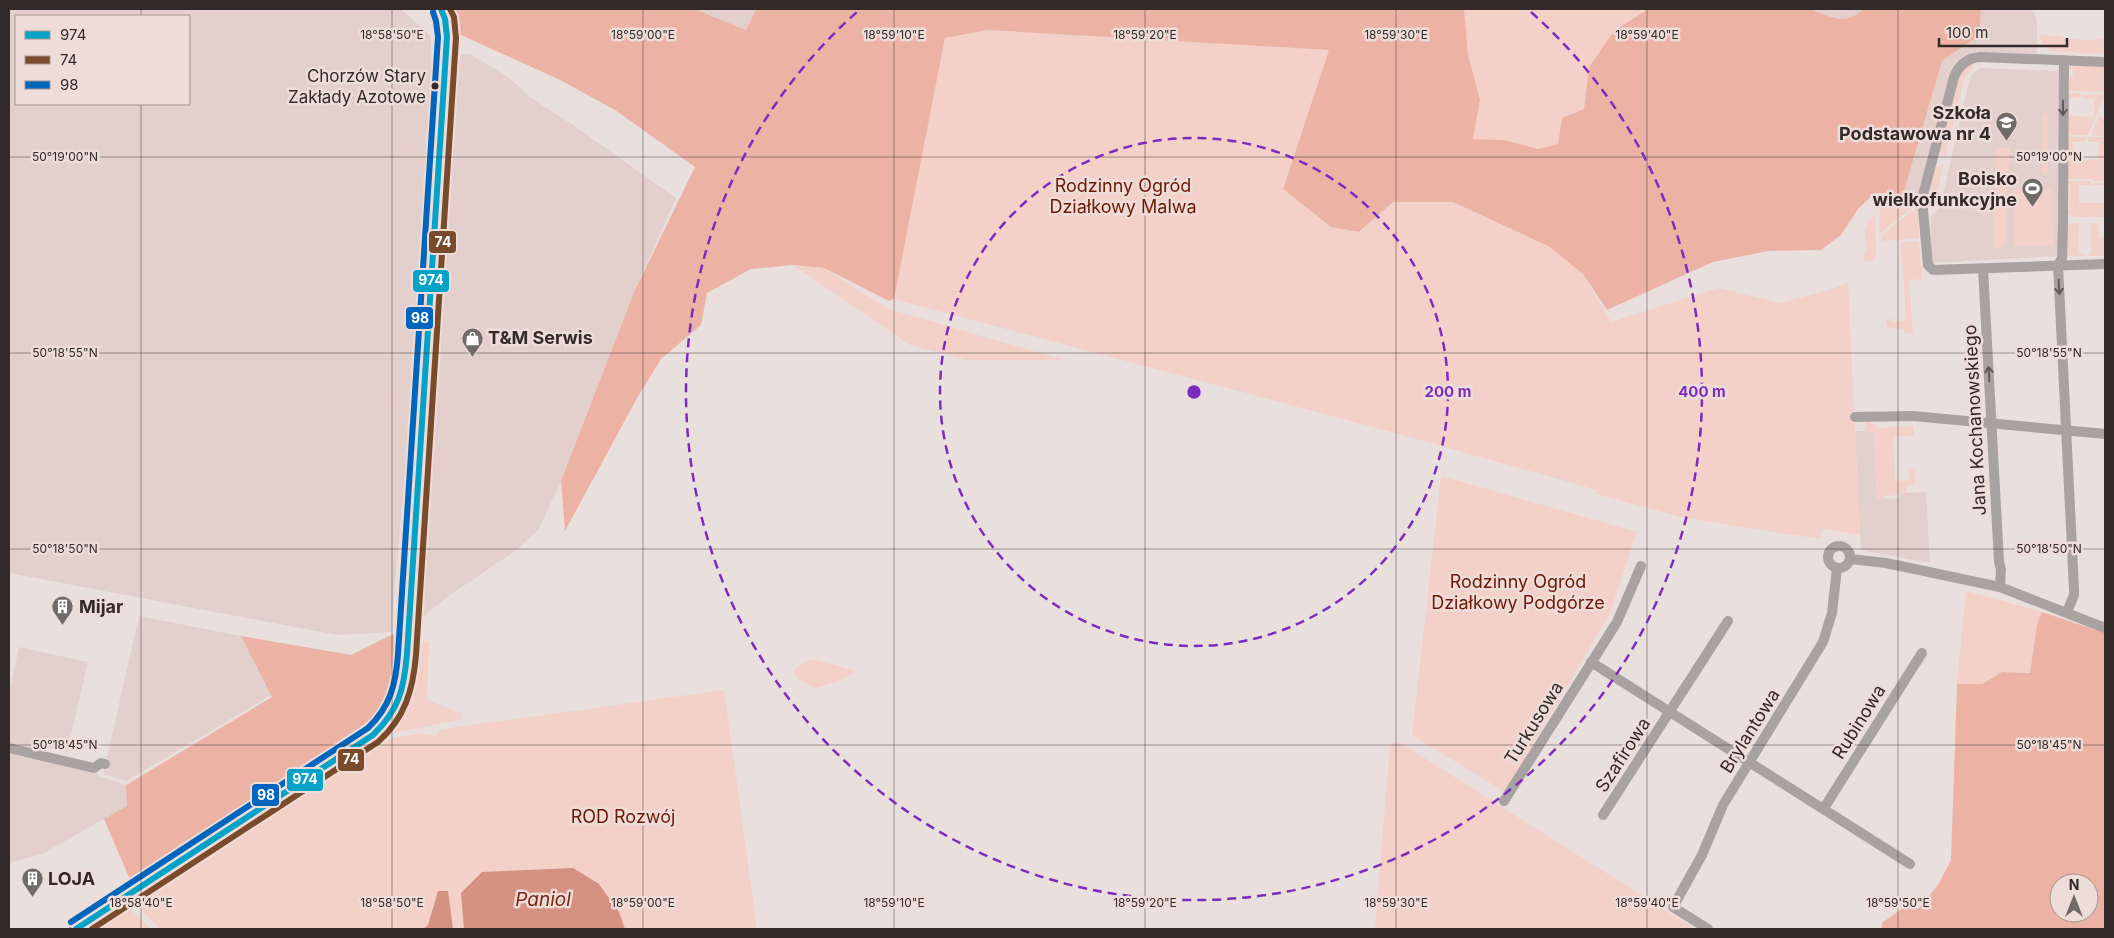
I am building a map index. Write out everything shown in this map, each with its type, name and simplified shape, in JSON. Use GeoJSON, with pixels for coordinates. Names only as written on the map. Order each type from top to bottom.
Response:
{"type":"FeatureCollection","features":[{"type":"Feature","properties":{"kind":"street"},"geometry":{"type":"LineString","coordinates":[[76,929],[373,735],[387,722],[401,699],[406,672],[447,37],[445,18],[441,9]]}},
{"type":"Feature","properties":{"kind":"street"},"geometry":{"type":"LineString","coordinates":[[2105,62],[1973,57],[1961,64],[1956,71],[1922,200],[1928,265],[1933,270],[2105,264]]}},
{"type":"Feature","properties":{"kind":"street"},"geometry":{"type":"LineString","coordinates":[[2064,60],[2062,258],[2058,265],[2074,588],[2074,595],[2067,612]]}},
{"type":"Feature","properties":{"kind":"street","name":"Jana Kochanowskiego"},"geometry":{"type":"LineString","coordinates":[[1983,269],[1999,562],[2001,569],[2000,587]]}},
{"type":"Feature","properties":{"kind":"street"},"geometry":{"type":"LineString","coordinates":[[1855,417],[1913,416],[2105,434]]}},
{"type":"Feature","properties":{"kind":"street"},"geometry":{"type":"LineString","coordinates":[[1837,546],[1845,547],[1850,554],[1850,559],[1846,566],[1837,568],[1828,559],[1830,551],[1837,546]]}},
{"type":"Feature","properties":{"kind":"street"},"geometry":{"type":"LineString","coordinates":[[1850,559],[1886,563],[2000,587],[2105,628]]}},
{"type":"Feature","properties":{"kind":"street","name":"Turkusowa"},"geometry":{"type":"LineString","coordinates":[[1504,800],[1617,622],[1641,566]]}},
{"type":"Feature","properties":{"kind":"street","name":"Brylantowa"},"geometry":{"type":"LineString","coordinates":[[1708,929],[1673,906],[1702,855],[1716,819],[1823,642],[1832,613],[1837,568]]}},
{"type":"Feature","properties":{"kind":"street","name":"Szafirowa"},"geometry":{"type":"LineString","coordinates":[[1603,815],[1728,621]]}},
{"type":"Feature","properties":{"kind":"street","name":"Rubinowa"},"geometry":{"type":"LineString","coordinates":[[1824,808],[1922,654]]}},
{"type":"Feature","properties":{"kind":"street"},"geometry":{"type":"LineString","coordinates":[[1591,662],[1670,712]]}},
{"type":"Feature","properties":{"kind":"street","name":"Szafirowa"},"geometry":{"type":"LineString","coordinates":[[1670,712],[1750,761]]}},
{"type":"Feature","properties":{"kind":"street"},"geometry":{"type":"LineString","coordinates":[[9,748],[94,768],[101,763],[105,764]]}},
{"type":"Feature","properties":{"kind":"street"},"geometry":{"type":"LineString","coordinates":[[1750,761],[1910,864]]}},
{"type":"Feature","properties":{"kind":"shaded area"},"geometry":{"type":"Polygon","coordinates":[[[9,9],[401,9],[431,36],[432,69],[405,472],[391,632],[337,635],[9,573],[9,9]]]}},
{"type":"Feature","properties":{"kind":"shaded area"},"geometry":{"type":"Polygon","coordinates":[[[447,9],[695,9],[746,30],[756,9],[1464,9],[1468,54],[1480,100],[1473,139],[1504,140],[1538,149],[1558,144],[1562,118],[1584,109],[1589,67],[1614,31],[1648,9],[1811,9],[1824,15],[1844,19],[1857,14],[1863,9],[1981,9],[1979,36],[1942,61],[1903,195],[1875,193],[1858,209],[1841,235],[1821,250],[1768,251],[1713,262],[1607,310],[1583,274],[1550,247],[1453,202],[1393,202],[1359,232],[1331,227],[1283,189],[1329,50],[988,30],[945,38],[894,299],[889,301],[824,268],[793,265],[751,269],[707,293],[701,325],[661,359],[636,400],[565,531],[561,481],[634,292],[695,167],[615,110],[560,80],[459,34],[454,30],[447,9]]]}},
{"type":"Feature","properties":{"kind":"shaded area"},"geometry":{"type":"Polygon","coordinates":[[[695,9],[756,9],[746,30],[695,9]]]}},
{"type":"Feature","properties":{"kind":"shaded area"},"geometry":{"type":"Polygon","coordinates":[[[1811,9],[1863,9],[1857,16],[1846,19],[1832,18],[1811,9]]]}},
{"type":"Feature","properties":{"kind":"shaded area"},"geometry":{"type":"Polygon","coordinates":[[[1981,9],[2032,9],[2037,19],[2037,56],[1969,55],[1919,195],[1903,195],[1942,61],[1979,36],[1981,9]]]}},
{"type":"Feature","properties":{"kind":"shaded area"},"geometry":{"type":"Polygon","coordinates":[[[458,54],[470,54],[508,77],[530,97],[676,198],[634,292],[561,481],[539,529],[515,551],[450,595],[420,619],[458,54]]]}},
{"type":"Feature","properties":{"kind":"shaded area","name":"Szkoła Podstawowa nr 4"},"geometry":{"type":"Polygon","coordinates":[[[1979,68],[2060,71],[2059,256],[1932,263],[1931,261],[1931,216],[1940,207],[1970,77],[1979,68]]]}},
{"type":"Feature","properties":{"kind":"shaded area"},"geometry":{"type":"Polygon","coordinates":[[[1855,431],[1874,431],[1877,499],[1900,498],[1900,493],[1926,492],[1930,563],[1861,550],[1855,431]]]}},
{"type":"Feature","properties":{"kind":"shaded area"},"geometry":{"type":"Polygon","coordinates":[[[2042,612],[2105,633],[2105,929],[1882,929],[1882,923],[1903,908],[1919,908],[1938,885],[1951,860],[1957,684],[1982,684],[2002,672],[2030,673],[2037,625],[2042,612]]]}},
{"type":"Feature","properties":{"kind":"shaded area"},"geometry":{"type":"Polygon","coordinates":[[[139,616],[241,636],[271,695],[127,781],[103,774],[139,616]]]}},
{"type":"Feature","properties":{"kind":"shaded area"},"geometry":{"type":"Polygon","coordinates":[[[393,634],[398,640],[393,684],[386,704],[372,722],[131,882],[104,819],[127,806],[126,785],[272,697],[241,636],[351,655],[393,634]]]}},
{"type":"Feature","properties":{"kind":"shaded area"},"geometry":{"type":"Polygon","coordinates":[[[19,647],[88,662],[67,752],[40,746],[37,749],[9,743],[9,694],[19,647]]]}},
{"type":"Feature","properties":{"kind":"shaded area"},"geometry":{"type":"Polygon","coordinates":[[[9,753],[97,773],[99,776],[126,785],[127,806],[42,854],[9,863],[9,753]]]}},
{"type":"Feature","properties":{"kind":"green space"},"geometry":{"type":"Polygon","coordinates":[[[1464,9],[1648,9],[1614,31],[1589,67],[1584,109],[1562,118],[1558,144],[1538,149],[1504,140],[1473,139],[1480,100],[1468,54],[1464,9]]]}},
{"type":"Feature","properties":{"kind":"green space"},"geometry":{"type":"Polygon","coordinates":[[[2042,21],[2041,35],[2063,36],[2063,39],[2097,40],[2097,38],[2105,38],[2105,54],[2050,51],[2040,39],[2042,21]]]}},
{"type":"Feature","properties":{"kind":"green space","name":"Rodzinny Ogród Działkowy Malwa"},"geometry":{"type":"Polygon","coordinates":[[[988,30],[1329,50],[1283,188],[1331,227],[1360,232],[1393,202],[1453,202],[1550,247],[1583,274],[1611,322],[1718,288],[1780,303],[1848,283],[1860,535],[1822,529],[1820,539],[1685,518],[1596,494],[1597,490],[1399,434],[894,299],[945,38],[988,30]]]}},
{"type":"Feature","properties":{"kind":"green space"},"geometry":{"type":"Polygon","coordinates":[[[1974,61],[1964,80],[1945,158],[1940,150],[1959,72],[1974,61]]]}},
{"type":"Feature","properties":{"kind":"green space"},"geometry":{"type":"Polygon","coordinates":[[[2074,65],[2105,66],[2105,92],[2066,91],[2070,78],[2073,76],[2073,71],[2066,70],[2074,65]]]}},
{"type":"Feature","properties":{"kind":"green space"},"geometry":{"type":"Polygon","coordinates":[[[2065,93],[2080,93],[2081,98],[2069,98],[2069,116],[2094,117],[2094,99],[2084,99],[2084,95],[2105,94],[2088,135],[2065,135],[2065,93]]]}},
{"type":"Feature","properties":{"kind":"green space"},"geometry":{"type":"Polygon","coordinates":[[[2043,114],[2048,114],[2047,174],[2042,173],[2043,114]]]}},
{"type":"Feature","properties":{"kind":"green space"},"geometry":{"type":"Polygon","coordinates":[[[2100,115],[2105,122],[2105,136],[2091,135],[2100,115]]]}},
{"type":"Feature","properties":{"kind":"green space"},"geometry":{"type":"Polygon","coordinates":[[[2065,137],[2086,137],[2086,141],[2073,142],[2073,159],[2098,160],[2099,142],[2088,142],[2089,137],[2105,137],[2105,181],[2064,179],[2065,137]]]}},
{"type":"Feature","properties":{"kind":"green space"},"geometry":{"type":"Polygon","coordinates":[[[1996,148],[2011,148],[2007,187],[2006,244],[1993,248],[1996,148]]]}},
{"type":"Feature","properties":{"kind":"green space"},"geometry":{"type":"Polygon","coordinates":[[[1944,163],[1934,205],[1928,208],[1927,203],[1935,168],[1944,163]]]}},
{"type":"Feature","properties":{"kind":"green space"},"geometry":{"type":"Polygon","coordinates":[[[2069,181],[2091,181],[2091,185],[2079,185],[2079,203],[2104,203],[2104,185],[2094,185],[2093,183],[2105,183],[2105,217],[2075,217],[2066,211],[2070,210],[2069,181]]]}},
{"type":"Feature","properties":{"kind":"green space","name":"Boisko wielkofunkcyjne"},"geometry":{"type":"Polygon","coordinates":[[[2014,189],[2052,189],[2053,246],[2014,246],[2014,189]]]}},
{"type":"Feature","properties":{"kind":"green space"},"geometry":{"type":"Polygon","coordinates":[[[1909,201],[1917,204],[1879,234],[1881,204],[1909,201]]]}},
{"type":"Feature","properties":{"kind":"green space"},"geometry":{"type":"Polygon","coordinates":[[[1918,206],[1919,238],[1882,241],[1882,235],[1918,206]]]}},
{"type":"Feature","properties":{"kind":"green space"},"geometry":{"type":"Polygon","coordinates":[[[1875,213],[1876,256],[1872,261],[1865,261],[1863,252],[1867,252],[1865,232],[1869,220],[1871,220],[1875,213]]]}},
{"type":"Feature","properties":{"kind":"green space"},"geometry":{"type":"Polygon","coordinates":[[[2074,223],[2084,224],[2078,225],[2078,254],[2085,256],[2065,256],[2068,226],[2074,223]]]}},
{"type":"Feature","properties":{"kind":"green space"},"geometry":{"type":"Polygon","coordinates":[[[2091,223],[2098,223],[2099,237],[2105,237],[2105,256],[2087,256],[2091,254],[2091,223]]]}},
{"type":"Feature","properties":{"kind":"green space"},"geometry":{"type":"Polygon","coordinates":[[[1901,242],[1919,242],[1922,279],[1909,280],[1913,333],[1905,333],[1904,329],[1889,328],[1886,325],[1886,321],[1891,318],[1892,322],[1906,320],[1901,242]]]}},
{"type":"Feature","properties":{"kind":"green space"},"geometry":{"type":"Polygon","coordinates":[[[793,265],[824,268],[888,309],[1065,360],[967,360],[910,345],[793,265]]]}},
{"type":"Feature","properties":{"kind":"green space"},"geometry":{"type":"Polygon","coordinates":[[[1869,421],[1877,428],[1913,426],[1914,435],[1893,437],[1895,481],[1909,480],[1909,469],[1915,469],[1915,483],[1906,487],[1906,493],[1884,496],[1884,499],[1877,499],[1874,432],[1866,432],[1864,429],[1869,421]]]}},
{"type":"Feature","properties":{"kind":"green space","name":"Rodzinny Ogród Działkowy Podgórze"},"geometry":{"type":"Polygon","coordinates":[[[1441,476],[1637,532],[1610,613],[1505,792],[1412,735],[1441,476]]]}},
{"type":"Feature","properties":{"kind":"green space"},"geometry":{"type":"Polygon","coordinates":[[[1966,591],[2042,612],[2037,625],[2030,673],[2002,672],[1982,684],[1957,684],[1966,591]]]}},
{"type":"Feature","properties":{"kind":"green space"},"geometry":{"type":"Polygon","coordinates":[[[429,641],[427,700],[461,713],[463,719],[390,734],[388,731],[406,699],[413,642],[429,641]]]}},
{"type":"Feature","properties":{"kind":"green space"},"geometry":{"type":"Polygon","coordinates":[[[812,659],[856,671],[839,681],[815,688],[798,679],[794,673],[798,666],[812,659]]]}},
{"type":"Feature","properties":{"kind":"green space","name":"ROD Rozwój"},"geometry":{"type":"Polygon","coordinates":[[[724,690],[757,929],[160,929],[134,903],[383,740],[421,733],[435,736],[441,730],[464,726],[724,690]]]}},
{"type":"Feature","properties":{"kind":"green space"},"geometry":{"type":"Polygon","coordinates":[[[1399,742],[1695,929],[1375,929],[1390,744],[1399,742]]]}},
{"type":"Feature","properties":{"kind":"green space"},"geometry":{"type":"Polygon","coordinates":[[[128,907],[151,929],[91,929],[128,907]]]}},
{"type":"Feature","properties":{"kind":"water","name":"Paniol"},"geometry":{"type":"Polygon","coordinates":[[[573,868],[599,884],[619,912],[625,929],[464,929],[461,893],[482,872],[573,868]]]}},
{"type":"Feature","properties":{"kind":"water"},"geometry":{"type":"Polygon","coordinates":[[[438,891],[448,891],[453,929],[423,929],[428,925],[438,891]]]}},
{"type":"Feature","properties":{"kind":"transit line","name":"974"},"geometry":{"type":"LineString","coordinates":[[76,929],[373,735],[389,717],[399,698],[407,654],[447,37],[445,19],[441,9]]}},
{"type":"Feature","properties":{"kind":"transit line","name":"74"},"geometry":{"type":"LineString","coordinates":[[92,929],[378,742],[395,723],[406,703],[413,680],[416,655],[456,38],[454,17],[450,9]]}},
{"type":"Feature","properties":{"kind":"transit line","name":"98"},"geometry":{"type":"LineString","coordinates":[[71,922],[368,728],[382,712],[391,694],[396,675],[398,654],[438,37],[433,12]]}},
{"type":"Feature","properties":{"kind":"place","name":"Chorzów Stary Zakłady Azotowe"},"geometry":{"type":"Point","coordinates":[435,86]}},
{"type":"Feature","properties":{"kind":"place","name":"Szkoła Podstawowa nr 4"},"geometry":{"type":"Point","coordinates":[2007,142]}},
{"type":"Feature","properties":{"kind":"place","name":"Boisko wielkofunkcyjne"},"geometry":{"type":"Point","coordinates":[2033,208]}},
{"type":"Feature","properties":{"kind":"place","name":"T&M Serwis"},"geometry":{"type":"Point","coordinates":[472,357]}},
{"type":"Feature","properties":{"kind":"place","name":"Mijar"},"geometry":{"type":"Point","coordinates":[63,626]}},
{"type":"Feature","properties":{"kind":"place","name":"LOJA"},"geometry":{"type":"Point","coordinates":[32,898]}}]}
